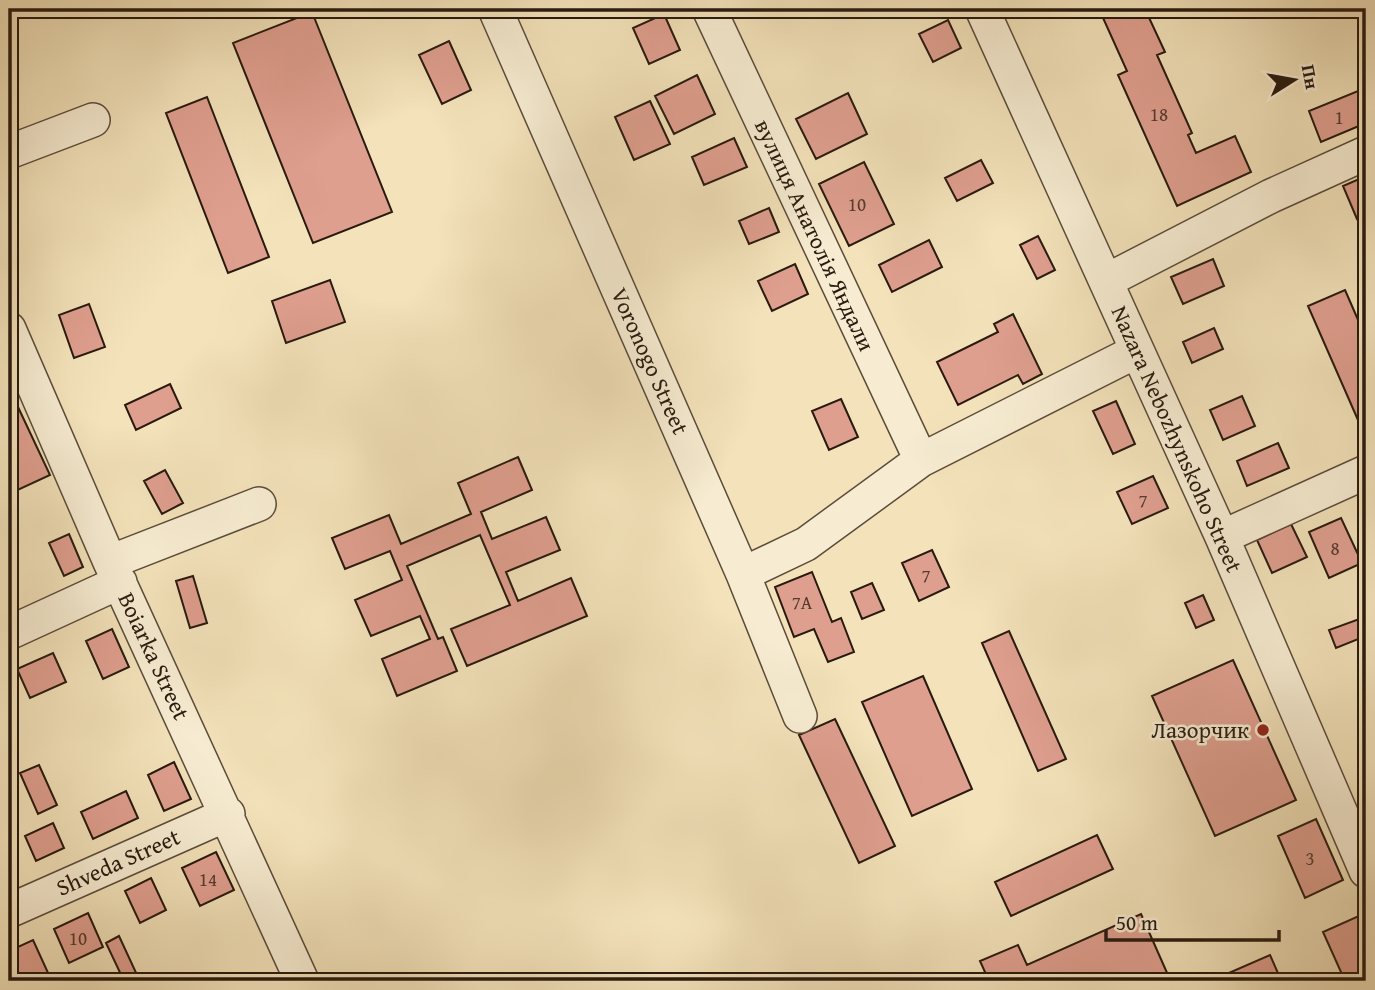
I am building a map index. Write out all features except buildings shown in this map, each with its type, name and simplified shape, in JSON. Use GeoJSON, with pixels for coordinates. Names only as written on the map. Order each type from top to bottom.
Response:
{"type":"FeatureCollection","features":[{"type":"Feature","properties":{"kind":"street","name":"Voronogo Street"},"geometry":{"type":"LineString","coordinates":[[495,9],[743,574],[800,716]]}},
{"type":"Feature","properties":{"kind":"street","name":"вулиця Анатолія Яндали"},"geometry":{"type":"LineString","coordinates":[[709,9],[920,460]]}},
{"type":"Feature","properties":{"kind":"street","name":"Nazara Nebozhynskoho Street"},"geometry":{"type":"LineString","coordinates":[[982,9],[1222,537],[1366,871]]}},
{"type":"Feature","properties":{"kind":"street"},"geometry":{"type":"LineString","coordinates":[[9,152],[93,120]]}},
{"type":"Feature","properties":{"kind":"street"},"geometry":{"type":"LineString","coordinates":[[1106,281],[1271,196],[1366,153]]}},
{"type":"Feature","properties":{"kind":"street","name":"Boiarka Street"},"geometry":{"type":"LineString","coordinates":[[9,329],[115,572],[228,814],[302,981]]}},
{"type":"Feature","properties":{"kind":"street"},"geometry":{"type":"LineString","coordinates":[[743,574],[806,544],[920,460],[1137,351]]}},
{"type":"Feature","properties":{"kind":"street"},"geometry":{"type":"LineString","coordinates":[[1222,537],[1366,472]]}},
{"type":"Feature","properties":{"kind":"street"},"geometry":{"type":"LineString","coordinates":[[9,633],[115,572],[260,504]]}},
{"type":"Feature","properties":{"kind":"street","name":"Shveda Street"},"geometry":{"type":"LineString","coordinates":[[9,911],[228,814]]}},
{"type":"Feature","properties":{"kind":"place","name":"Лазорчик"},"geometry":{"type":"Point","coordinates":[1263,730]}}]}
